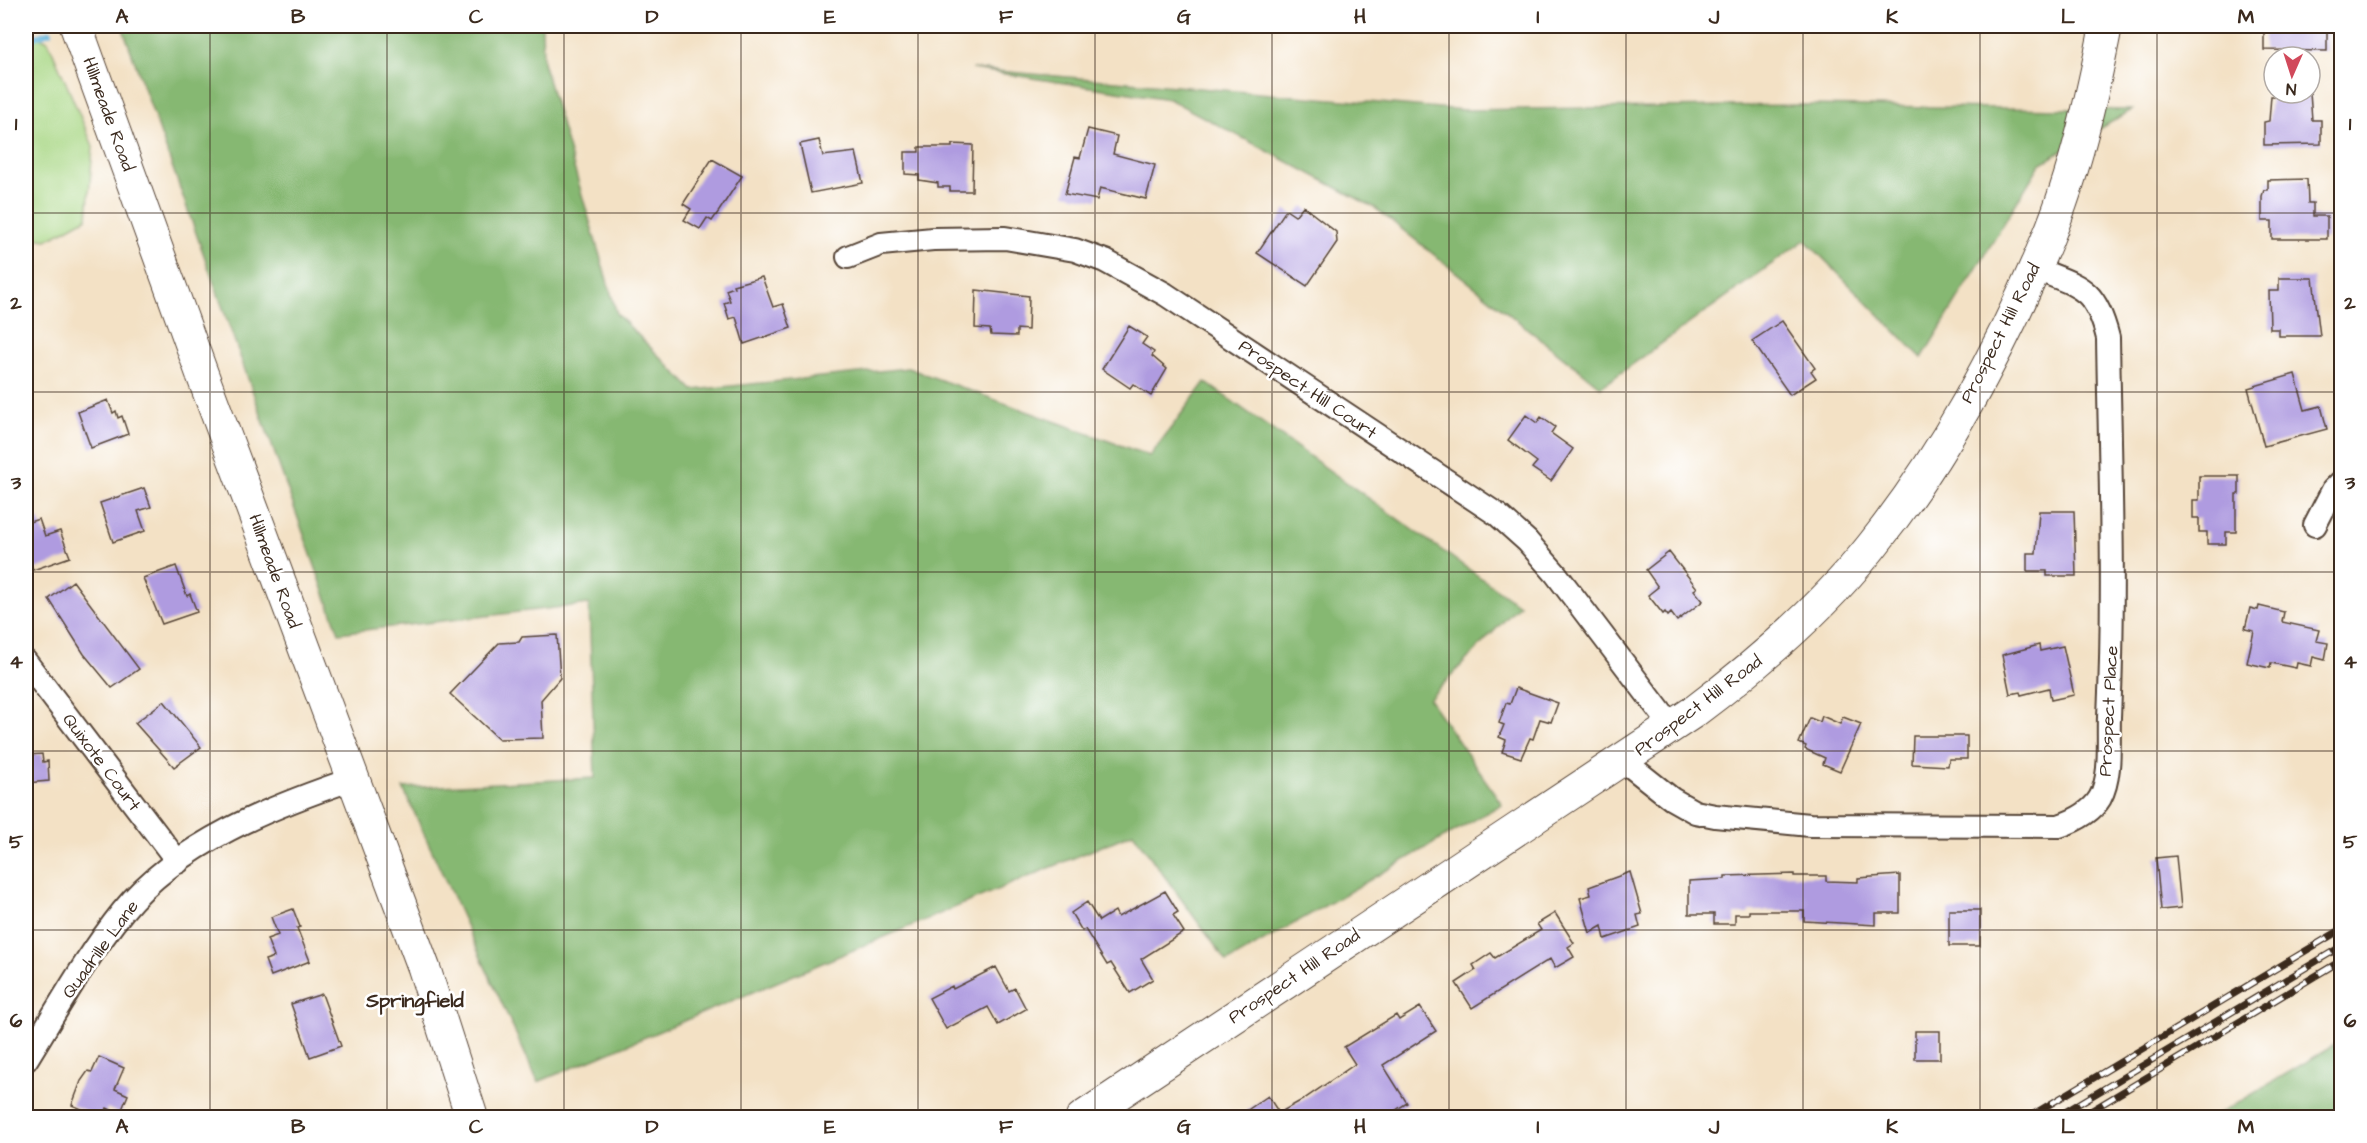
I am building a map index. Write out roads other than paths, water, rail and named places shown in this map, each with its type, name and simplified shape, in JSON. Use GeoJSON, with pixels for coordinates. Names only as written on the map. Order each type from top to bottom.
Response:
{"type":"FeatureCollection","features":[{"type":"Feature","properties":{"kind":"street","name":"Hillmeade Road"},"geometry":{"type":"LineString","coordinates":[[75,26],[424,968],[472,1118]]}},
{"type":"Feature","properties":{"kind":"street","name":"Prospect Hill Road"},"geometry":{"type":"LineString","coordinates":[[1082,1118],[1407,901],[1624,761],[1744,675],[1828,596],[1871,547],[1948,434],[2009,324],[2048,239],[2091,98],[2106,26]]}},
{"type":"Feature","properties":{"kind":"street","name":"Prospect Hill Court"},"geometry":{"type":"LineString","coordinates":[[848,256],[880,244],[933,239],[1005,238],[1075,250],[1105,261],[1165,294],[1498,515],[1527,541],[1557,574],[1672,727]]}},
{"type":"Feature","properties":{"kind":"street","name":"Prospect Place"},"geometry":{"type":"LineString","coordinates":[[1624,761],[1672,799],[1695,812],[1810,825],[2059,826],[2074,821],[2100,799],[2106,781],[2111,678],[2112,577],[2108,338],[2102,316],[2091,295],[2078,286],[2034,268]]}},
{"type":"Feature","properties":{"kind":"street"},"geometry":{"type":"LineString","coordinates":[[2315,525],[2333,490],[2342,481]]}},
{"type":"Feature","properties":{"kind":"street","name":"Quixote Court"},"geometry":{"type":"LineString","coordinates":[[26,662],[178,862]]}},
{"type":"Feature","properties":{"kind":"street","name":"Quadrille Lane"},"geometry":{"type":"LineString","coordinates":[[26,1060],[123,911],[150,883],[178,862],[252,817],[298,797],[353,779]]}},
{"type":"Feature","properties":{"kind":"waterway"},"geometry":{"type":"LineString","coordinates":[[26,40],[50,32]]}},
{"type":"Feature","properties":{"kind":"railway"},"geometry":{"type":"LineString","coordinates":[[2027,1118],[2342,929]]}},
{"type":"Feature","properties":{"kind":"railway"},"geometry":{"type":"LineString","coordinates":[[2055,1118],[2342,946]]}},
{"type":"Feature","properties":{"kind":"railway"},"geometry":{"type":"LineString","coordinates":[[2079,1118],[2342,960]]}},
{"type":"Feature","properties":{"kind":"district","name":"Springfield"},"geometry":{"type":"Point","coordinates":[415,1000]}}]}
